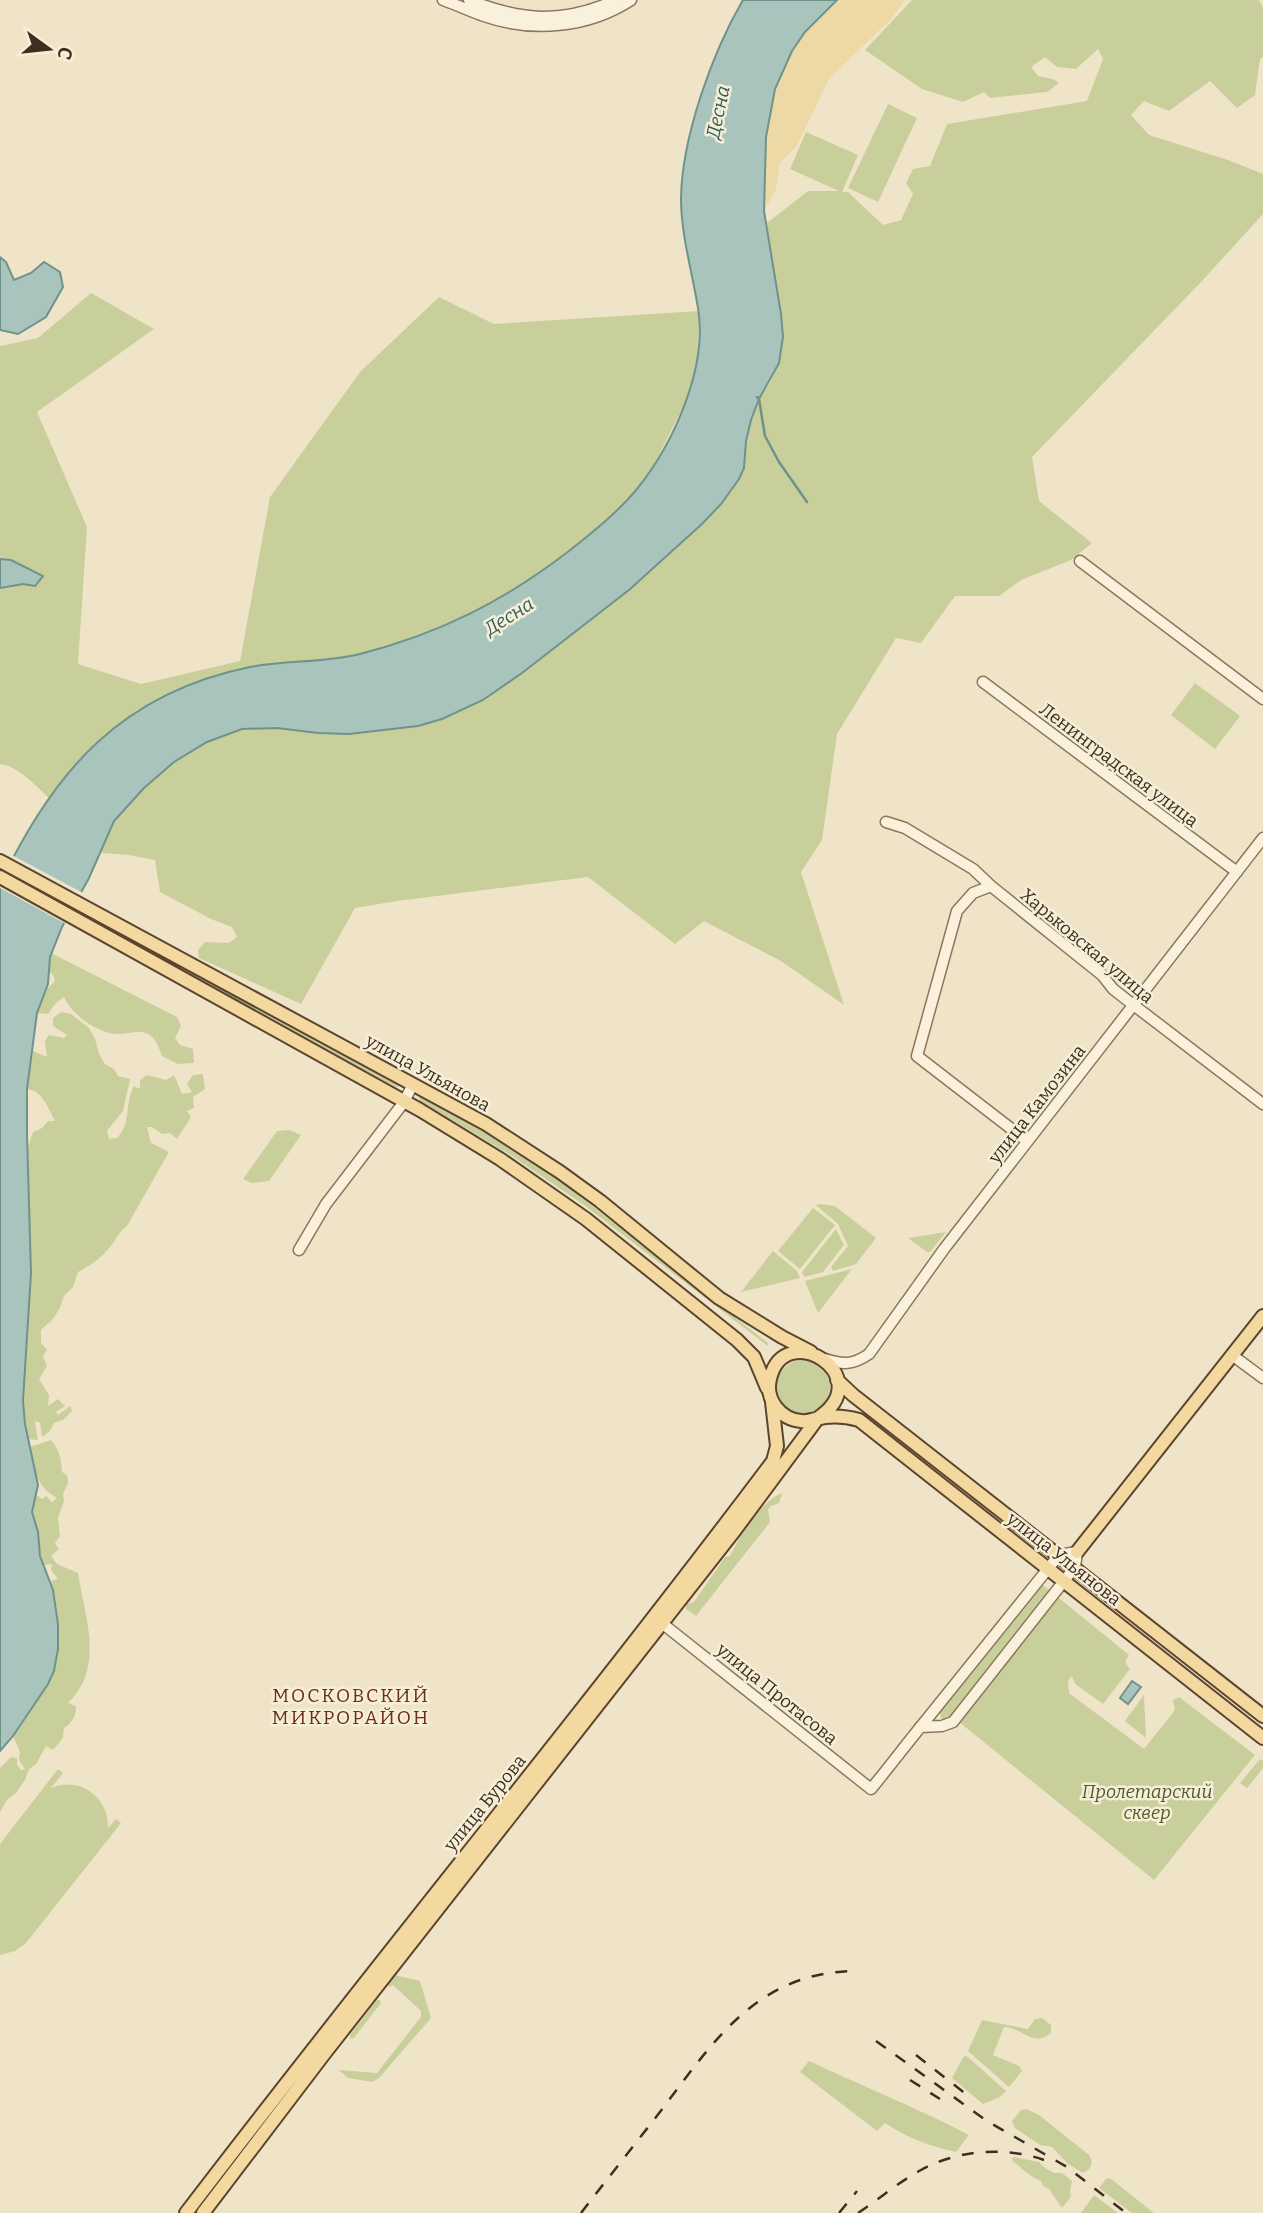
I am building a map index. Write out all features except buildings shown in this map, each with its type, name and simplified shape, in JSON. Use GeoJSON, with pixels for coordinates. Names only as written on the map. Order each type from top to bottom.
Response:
{"type":"FeatureCollection","features":[{"type":"Feature","properties":{"kind":"main road","name":"улица Ульянова"},"geometry":{"type":"LineString","coordinates":[[0,861],[486,1124],[600,1201],[719,1298],[820,1357]]}},
{"type":"Feature","properties":{"kind":"main road","name":"улица Ульянова"},"geometry":{"type":"LineString","coordinates":[[0,877],[404,1102],[500,1159],[590,1222],[737,1340],[754,1357],[771,1397]]}},
{"type":"Feature","properties":{"kind":"main road"},"geometry":{"type":"LineString","coordinates":[[1077,1552],[1263,1316]]}},
{"type":"Feature","properties":{"kind":"main road"},"geometry":{"type":"LineString","coordinates":[[803,1352],[820,1357],[833,1368],[837,1380],[838,1392],[834,1403],[827,1412],[808,1421],[787,1417],[778,1411],[771,1397],[769,1381],[773,1370],[780,1360],[791,1354],[803,1352]]}},
{"type":"Feature","properties":{"kind":"main road","name":"улица Ульянова"},"geometry":{"type":"LineString","coordinates":[[837,1380],[1263,1716]]}},
{"type":"Feature","properties":{"kind":"main road","name":"улица Бурова"},"geometry":{"type":"LineString","coordinates":[[203,2213],[317,2063],[580,1731],[773,1461],[777,1446],[771,1397]]}},
{"type":"Feature","properties":{"kind":"main road","name":"улица Ульянова"},"geometry":{"type":"LineString","coordinates":[[818,1418],[839,1416],[859,1420],[1263,1738]]}},
{"type":"Feature","properties":{"kind":"main road","name":"улица Бурова"},"geometry":{"type":"LineString","coordinates":[[186,2213],[322,2036],[788,1462],[818,1418]]}},
{"type":"Feature","properties":{"kind":"street"},"geometry":{"type":"LineString","coordinates":[[443,0],[509,23],[536,26],[566,25],[598,17],[631,0]]}},
{"type":"Feature","properties":{"kind":"street"},"geometry":{"type":"LineString","coordinates":[[469,0],[512,15],[536,18],[565,17],[596,9],[616,0]]}},
{"type":"Feature","properties":{"kind":"street"},"geometry":{"type":"LineString","coordinates":[[1080,561],[1263,699]]}},
{"type":"Feature","properties":{"kind":"street","name":"Ленинградская улица"},"geometry":{"type":"LineString","coordinates":[[983,682],[1237,872]]}},
{"type":"Feature","properties":{"kind":"street","name":"Харьковская улица"},"geometry":{"type":"LineString","coordinates":[[886,822],[905,828],[974,869],[991,886],[1102,975],[1113,989],[1263,1104]]}},
{"type":"Feature","properties":{"kind":"street","name":"улица Камозина"},"geometry":{"type":"LineString","coordinates":[[820,1357],[839,1364],[850,1364],[869,1354],[944,1249],[1263,838]]}},
{"type":"Feature","properties":{"kind":"street"},"geometry":{"type":"LineString","coordinates":[[991,886],[973,893],[957,911],[917,1056],[1027,1141]]}},
{"type":"Feature","properties":{"kind":"street"},"geometry":{"type":"LineString","coordinates":[[299,1250],[326,1203],[404,1102],[413,1084]]}},
{"type":"Feature","properties":{"kind":"street"},"geometry":{"type":"LineString","coordinates":[[1232,1355],[1263,1378]]}},
{"type":"Feature","properties":{"kind":"street"},"geometry":{"type":"LineString","coordinates":[[1077,1552],[1075,1567],[953,1722],[942,1726],[920,1727],[1059,1555],[1077,1552]]}},
{"type":"Feature","properties":{"kind":"street","name":"улица Протасова"},"geometry":{"type":"LineString","coordinates":[[658,1620],[871,1789],[920,1727]]}},
{"type":"Feature","properties":{"kind":"green space"},"geometry":{"type":"Polygon","coordinates":[[[912,0],[1259,0],[1263,8],[1263,57],[1260,59],[1255,95],[1237,108],[1210,81],[1169,111],[1144,101],[1131,115],[1149,135],[1263,174],[1263,214],[1032,457],[1039,501],[1092,543],[1071,560],[1021,580],[999,596],[955,596],[921,643],[896,638],[837,734],[822,840],[801,872],[844,1005],[781,961],[704,921],[675,944],[588,877],[355,908],[301,1004],[199,958],[198,950],[205,942],[229,943],[237,937],[232,927],[160,892],[155,860],[101,853],[114,821],[144,788],[174,762],[207,742],[242,729],[277,728],[349,734],[418,726],[442,719],[483,700],[629,590],[703,523],[732,491],[744,468],[751,420],[759,399],[770,383],[783,337],[767,223],[808,191],[839,191],[790,169],[806,132],[858,155],[842,192],[848,192],[883,225],[901,220],[913,194],[906,183],[913,169],[930,166],[947,124],[1087,101],[1103,59],[1098,49],[1076,69],[1057,67],[1045,57],[1031,67],[1038,76],[1059,83],[1047,92],[990,98],[984,92],[963,102],[922,89],[865,50],[912,0]]]}},
{"type":"Feature","properties":{"kind":"green space"},"geometry":{"type":"Polygon","coordinates":[[[888,104],[917,118],[878,202],[848,188],[888,104]]]}},
{"type":"Feature","properties":{"kind":"green space"},"geometry":{"type":"Polygon","coordinates":[[[91,293],[154,329],[37,412],[87,527],[78,664],[141,684],[240,661],[270,497],[360,372],[439,297],[494,324],[699,311],[697,366],[687,399],[654,465],[636,490],[588,536],[537,576],[469,615],[399,642],[358,655],[252,666],[137,710],[105,734],[49,798],[20,772],[0,764],[0,588],[23,584],[35,586],[11,560],[0,559],[0,346],[38,338],[91,293]]]}},
{"type":"Feature","properties":{"kind":"green space"},"geometry":{"type":"Polygon","coordinates":[[[1195,683],[1240,716],[1215,749],[1171,715],[1195,683]]]}},
{"type":"Feature","properties":{"kind":"green space"},"geometry":{"type":"Polygon","coordinates":[[[51,953],[177,1017],[181,1026],[175,1038],[180,1045],[193,1049],[194,1063],[178,1064],[162,1056],[154,1039],[146,1033],[118,1034],[95,1027],[80,1017],[64,997],[48,1014],[37,1013],[45,991],[55,981],[48,971],[51,953]]]}},
{"type":"Feature","properties":{"kind":"green space"},"geometry":{"type":"Polygon","coordinates":[[[212,983],[399,1086],[396,1087],[213,988],[212,983]]]}},
{"type":"Feature","properties":{"kind":"green space"},"geometry":{"type":"Polygon","coordinates":[[[61,1012],[71,1014],[89,1028],[105,1064],[114,1069],[118,1076],[130,1079],[123,1111],[107,1131],[109,1139],[117,1138],[122,1132],[134,1086],[140,1089],[140,1080],[147,1075],[166,1080],[174,1075],[182,1094],[192,1092],[187,1084],[193,1075],[203,1074],[205,1089],[193,1097],[194,1108],[187,1111],[191,1117],[177,1139],[170,1133],[162,1134],[152,1127],[147,1127],[151,1143],[169,1152],[127,1226],[102,1256],[78,1272],[73,1287],[64,1296],[53,1319],[41,1330],[41,1343],[47,1350],[43,1356],[47,1366],[39,1379],[49,1395],[48,1406],[58,1399],[65,1406],[56,1412],[58,1415],[70,1406],[72,1411],[63,1420],[54,1423],[50,1431],[42,1437],[40,1423],[35,1421],[38,1440],[28,1439],[23,1401],[31,1273],[28,1147],[33,1132],[48,1121],[55,1121],[41,1097],[33,1090],[27,1089],[33,1051],[47,1057],[45,1041],[49,1035],[64,1038],[67,1035],[53,1026],[53,1018],[61,1012]]]}},
{"type":"Feature","properties":{"kind":"green space"},"geometry":{"type":"Polygon","coordinates":[[[421,1095],[560,1181],[768,1343],[768,1346],[584,1205],[509,1154],[420,1101],[421,1095]]]}},
{"type":"Feature","properties":{"kind":"green space"},"geometry":{"type":"Polygon","coordinates":[[[289,1130],[301,1135],[269,1181],[252,1183],[243,1179],[277,1131],[289,1130]]]}},
{"type":"Feature","properties":{"kind":"green space"},"geometry":{"type":"Polygon","coordinates":[[[816,1205],[835,1206],[876,1238],[856,1264],[833,1271],[831,1267],[848,1246],[838,1224],[816,1205]]]}},
{"type":"Feature","properties":{"kind":"green space"},"geometry":{"type":"Polygon","coordinates":[[[813,1208],[835,1225],[800,1269],[778,1251],[813,1208]]]}},
{"type":"Feature","properties":{"kind":"green space"},"geometry":{"type":"Polygon","coordinates":[[[836,1229],[844,1245],[823,1272],[804,1277],[802,1272],[836,1229]]]}},
{"type":"Feature","properties":{"kind":"green space"},"geometry":{"type":"Polygon","coordinates":[[[946,1232],[930,1252],[908,1238],[946,1232]]]}},
{"type":"Feature","properties":{"kind":"green space"},"geometry":{"type":"Polygon","coordinates":[[[773,1251],[797,1271],[800,1278],[741,1292],[773,1251]]]}},
{"type":"Feature","properties":{"kind":"green space"},"geometry":{"type":"Polygon","coordinates":[[[852,1269],[818,1313],[805,1281],[852,1269]]]}},
{"type":"Feature","properties":{"kind":"green space"},"geometry":{"type":"Polygon","coordinates":[[[803,1360],[822,1368],[830,1387],[822,1406],[803,1414],[784,1406],[776,1387],[784,1368],[803,1360]]]}},
{"type":"Feature","properties":{"kind":"green space"},"geometry":{"type":"Polygon","coordinates":[[[51,1440],[58,1451],[62,1472],[67,1475],[68,1483],[58,1518],[60,1536],[55,1543],[59,1549],[51,1556],[57,1564],[78,1573],[88,1624],[89,1658],[79,1689],[68,1703],[76,1706],[76,1709],[73,1719],[64,1728],[63,1738],[53,1750],[46,1746],[16,1793],[7,1800],[0,1812],[0,1768],[11,1757],[17,1758],[17,1765],[21,1770],[25,1769],[19,1760],[20,1752],[13,1736],[47,1685],[58,1647],[57,1607],[51,1581],[58,1579],[51,1570],[52,1564],[44,1565],[32,1511],[36,1495],[42,1499],[46,1496],[52,1502],[57,1498],[40,1482],[30,1447],[51,1440]]]}},
{"type":"Feature","properties":{"kind":"green space"},"geometry":{"type":"Polygon","coordinates":[[[782,1493],[779,1503],[768,1510],[770,1522],[696,1616],[686,1609],[686,1604],[694,1602],[725,1557],[730,1556],[758,1512],[782,1493]]]}},
{"type":"Feature","properties":{"kind":"green space"},"geometry":{"type":"Polygon","coordinates":[[[1040,1583],[1053,1593],[951,1720],[943,1722],[938,1709],[1040,1583]]]}},
{"type":"Feature","properties":{"kind":"green space","name":"Пролетарский сквер"},"geometry":{"type":"Polygon","coordinates":[[[1059,1598],[1129,1655],[1125,1662],[1130,1669],[1103,1704],[1075,1684],[1072,1676],[1068,1681],[1069,1693],[1144,1749],[1175,1710],[1173,1700],[1179,1697],[1255,1755],[1154,1880],[959,1722],[1059,1598]]]}},
{"type":"Feature","properties":{"kind":"green space"},"geometry":{"type":"Polygon","coordinates":[[[1144,1695],[1146,1738],[1125,1721],[1144,1695]]]}},
{"type":"Feature","properties":{"kind":"green space"},"geometry":{"type":"Polygon","coordinates":[[[1260,1759],[1263,1761],[1263,1768],[1247,1788],[1240,1783],[1260,1759]]]}},
{"type":"Feature","properties":{"kind":"green space"},"geometry":{"type":"Polygon","coordinates":[[[58,1769],[63,1773],[51,1788],[62,1785],[82,1787],[91,1792],[104,1807],[108,1828],[116,1819],[121,1823],[26,1943],[15,1951],[0,1955],[0,1844],[58,1769]]]}},
{"type":"Feature","properties":{"kind":"green space"},"geometry":{"type":"Polygon","coordinates":[[[395,1975],[420,1981],[431,2018],[379,2078],[372,2082],[348,2078],[339,2070],[377,2073],[421,2017],[421,2011],[393,1985],[387,1985],[395,1975]]]}},
{"type":"Feature","properties":{"kind":"green space"},"geometry":{"type":"Polygon","coordinates":[[[377,2000],[381,2003],[354,2038],[350,2039],[350,2035],[377,2000]]]}},
{"type":"Feature","properties":{"kind":"green space"},"geometry":{"type":"Polygon","coordinates":[[[1042,2018],[1051,2025],[1051,2033],[1039,2039],[1004,2027],[993,2055],[1019,2066],[1022,2071],[1009,2087],[968,2051],[982,2020],[1028,2029],[1035,2019],[1042,2018]]]}},
{"type":"Feature","properties":{"kind":"green space"},"geometry":{"type":"Polygon","coordinates":[[[964,2056],[1006,2091],[1000,2097],[983,2104],[952,2078],[964,2056]]]}},
{"type":"Feature","properties":{"kind":"green space"},"geometry":{"type":"Polygon","coordinates":[[[809,2061],[969,2135],[956,2152],[919,2141],[885,2123],[877,2131],[800,2072],[809,2061]]]}},
{"type":"Feature","properties":{"kind":"green space"},"geometry":{"type":"Polygon","coordinates":[[[1026,2109],[1039,2115],[1089,2155],[1091,2166],[1088,2170],[1083,2173],[1068,2164],[1052,2147],[1040,2145],[1015,2128],[1012,2121],[1021,2110],[1026,2109]]]}},
{"type":"Feature","properties":{"kind":"green space"},"geometry":{"type":"Polygon","coordinates":[[[1013,2157],[1039,2162],[1045,2168],[1054,2173],[1062,2173],[1072,2181],[1071,2197],[1062,2208],[1049,2189],[1012,2160],[1013,2157]]]}},
{"type":"Feature","properties":{"kind":"green space"},"geometry":{"type":"Polygon","coordinates":[[[1107,2178],[1154,2213],[1132,2213],[1099,2188],[1107,2178]]]}},
{"type":"Feature","properties":{"kind":"green space"},"geometry":{"type":"Polygon","coordinates":[[[1094,2195],[1118,2213],[1081,2213],[1094,2195]]]}},
{"type":"Feature","properties":{"kind":"sand"},"geometry":{"type":"Polygon","coordinates":[[[837,0],[905,0],[890,20],[829,79],[797,146],[780,163],[776,189],[764,211],[766,150],[774,96],[796,46],[837,0]]]}},
{"type":"Feature","properties":{"kind":"water","name":"Десна"},"geometry":{"type":"Polygon","coordinates":[[[743,0],[837,0],[805,32],[792,51],[775,89],[766,137],[764,211],[783,337],[779,363],[751,420],[744,468],[721,504],[629,590],[483,700],[442,719],[418,726],[349,734],[277,728],[242,729],[207,742],[174,762],[144,788],[114,821],[89,878],[62,927],[50,957],[48,984],[37,1013],[27,1089],[31,1273],[23,1401],[38,1485],[32,1512],[38,1532],[40,1556],[53,1590],[58,1624],[58,1649],[54,1671],[48,1684],[0,1751],[0,884],[21,843],[69,772],[97,742],[129,717],[165,696],[205,679],[250,667],[360,654],[390,646],[445,625],[496,600],[545,569],[605,522],[637,489],[664,450],[693,379],[700,331],[683,226],[683,174],[701,96],[720,45],[743,0]]]}},
{"type":"Feature","properties":{"kind":"water"},"geometry":{"type":"Polygon","coordinates":[[[0,257],[6,262],[14,280],[31,273],[44,262],[60,272],[63,287],[46,317],[18,334],[0,330],[0,257]]]}},
{"type":"Feature","properties":{"kind":"water"},"geometry":{"type":"Polygon","coordinates":[[[0,559],[11,560],[43,576],[35,586],[23,584],[0,588],[0,559]]]}},
{"type":"Feature","properties":{"kind":"water"},"geometry":{"type":"Polygon","coordinates":[[[1132,1681],[1141,1687],[1128,1704],[1120,1698],[1132,1681]]]}},
{"type":"Feature","properties":{"kind":"pier"},"geometry":{"type":"Polygon","coordinates":[[[10,854],[85,894],[68,925],[0,888],[0,876],[10,854]]]}},
{"type":"Feature","properties":{"kind":"waterway"},"geometry":{"type":"LineString","coordinates":[[757,397],[765,436],[779,462],[807,502]]}},
{"type":"Feature","properties":{"kind":"railway"},"geometry":{"type":"LineString","coordinates":[[581,2213],[701,2058],[742,2014],[792,1983],[821,1974],[855,1971]]}},
{"type":"Feature","properties":{"kind":"railway"},"geometry":{"type":"LineString","coordinates":[[876,2041],[987,2121],[1067,2167],[1126,2213]]}},
{"type":"Feature","properties":{"kind":"railway"},"geometry":{"type":"LineString","coordinates":[[916,2055],[971,2098]]}},
{"type":"Feature","properties":{"kind":"railway"},"geometry":{"type":"LineString","coordinates":[[910,2080],[940,2099]]}},
{"type":"Feature","properties":{"kind":"railway"},"geometry":{"type":"LineString","coordinates":[[858,2213],[913,2175],[950,2158],[997,2152],[1044,2160]]}},
{"type":"Feature","properties":{"kind":"railway"},"geometry":{"type":"LineString","coordinates":[[839,2213],[857,2191]]}},
{"type":"Feature","properties":{"kind":"district","name":"МОСКОВСКИЙ МИКРОРАЙОН"},"geometry":{"type":"Point","coordinates":[351,1706]}}]}
